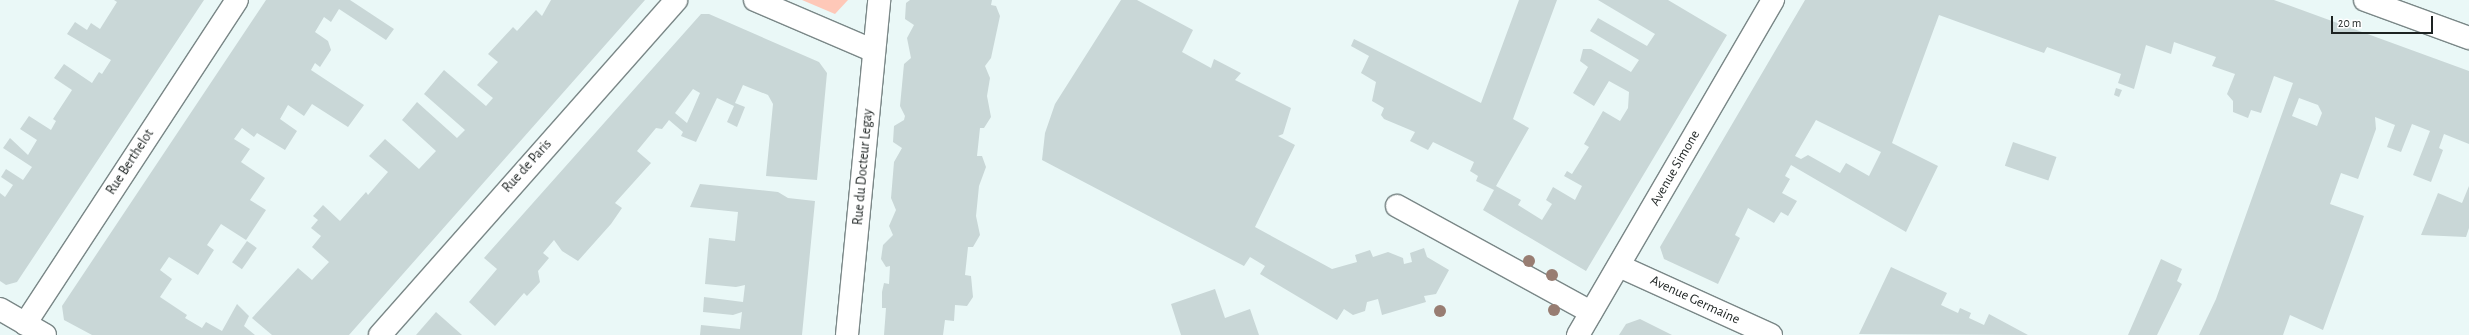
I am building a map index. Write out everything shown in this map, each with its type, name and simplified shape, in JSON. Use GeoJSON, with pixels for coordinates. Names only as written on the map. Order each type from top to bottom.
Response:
{"type":"FeatureCollection","features":[{"type":"Feature","properties":{"kind":"street","name":"Rue Berthelot"},"geometry":{"type":"LineString","coordinates":[[25,324],[237,0]]}},
{"type":"Feature","properties":{"kind":"street","name":"Rue de Paris"},"geometry":{"type":"LineString","coordinates":[[380,335],[676,0]]}},
{"type":"Feature","properties":{"kind":"street"},"geometry":{"type":"LineString","coordinates":[[755,0],[874,50]]}},
{"type":"Feature","properties":{"kind":"street","name":"Rue du Docteur Legay"},"geometry":{"type":"LineString","coordinates":[[847,335],[879,0]]}},
{"type":"Feature","properties":{"kind":"street","name":"Avenue Simone"},"geometry":{"type":"LineString","coordinates":[[1578,335],[1773,0]]}},
{"type":"Feature","properties":{"kind":"street"},"geometry":{"type":"LineString","coordinates":[[2365,0],[2469,38]]}},
{"type":"Feature","properties":{"kind":"street"},"geometry":{"type":"LineString","coordinates":[[1397,206],[1591,312]]}},
{"type":"Feature","properties":{"kind":"street","name":"Avenue Germaine"},"geometry":{"type":"LineString","coordinates":[[1619,266],[1771,335]]}},
{"type":"Feature","properties":{"kind":"street"},"geometry":{"type":"LineString","coordinates":[[0,309],[45,335]]}},
{"type":"Feature","properties":{"kind":"shaded area"},"geometry":{"type":"Polygon","coordinates":[[[802,0],[848,0],[835,14],[802,0]]]}},
{"type":"Feature","properties":{"kind":"building"},"geometry":{"type":"Polygon","coordinates":[[[114,0],[204,0],[17,282],[6,285],[0,281],[0,193],[5,197],[13,185],[1,177],[6,169],[23,180],[32,167],[3,148],[10,138],[28,155],[37,140],[20,129],[29,116],[51,130],[56,121],[53,119],[72,90],[54,78],[64,64],[92,83],[99,72],[102,74],[111,60],[67,34],[75,22],[87,30],[91,23],[100,29],[117,2],[114,0]]]}},
{"type":"Feature","properties":{"kind":"building"},"geometry":{"type":"Polygon","coordinates":[[[266,0],[350,0],[394,29],[386,40],[339,9],[331,22],[324,17],[315,32],[328,41],[331,50],[320,67],[315,63],[311,70],[364,105],[348,127],[312,104],[304,116],[288,105],[280,119],[297,131],[285,150],[257,133],[254,137],[242,128],[234,139],[250,149],[241,162],[265,178],[250,200],[266,210],[246,240],[221,224],[207,245],[214,250],[198,275],[169,257],[160,270],[172,279],[160,297],[187,315],[185,318],[202,328],[206,322],[222,331],[237,304],[249,316],[244,326],[255,335],[92,335],[64,320],[62,306],[266,0]]]}},
{"type":"Feature","properties":{"kind":"building"},"geometry":{"type":"Polygon","coordinates":[[[551,0],[645,0],[349,335],[272,335],[252,318],[298,268],[312,280],[329,262],[312,247],[321,236],[311,228],[318,220],[313,216],[323,205],[340,221],[366,192],[368,195],[388,172],[369,156],[385,139],[419,169],[436,151],[402,120],[417,102],[457,138],[465,130],[424,94],[444,70],[486,106],[493,98],[477,85],[498,62],[488,54],[513,27],[517,31],[536,10],[542,16],[551,0]]]}},
{"type":"Feature","properties":{"kind":"building"},"geometry":{"type":"Polygon","coordinates":[[[910,0],[992,0],[991,5],[996,6],[1000,16],[991,58],[985,66],[990,78],[987,96],[991,117],[984,128],[980,128],[977,156],[982,156],[986,167],[979,186],[976,216],[980,235],[973,247],[968,247],[965,275],[971,276],[973,297],[967,306],[955,305],[954,321],[945,320],[943,335],[884,335],[886,308],[882,308],[882,292],[884,283],[889,284],[890,266],[886,267],[881,259],[883,245],[893,235],[889,226],[896,210],[891,198],[894,162],[902,148],[893,142],[894,126],[904,120],[905,116],[900,106],[904,64],[911,58],[907,38],[914,25],[905,19],[906,3],[910,0]]]}},
{"type":"Feature","properties":{"kind":"building"},"geometry":{"type":"Polygon","coordinates":[[[1121,0],[1137,0],[1193,30],[1182,52],[1211,68],[1214,59],[1241,73],[1235,80],[1291,108],[1283,134],[1278,136],[1295,145],[1255,227],[1332,269],[1357,262],[1355,255],[1370,250],[1373,257],[1388,252],[1403,258],[1404,264],[1412,262],[1410,253],[1424,248],[1427,257],[1449,270],[1436,294],[1424,296],[1426,302],[1382,315],[1378,299],[1367,302],[1365,311],[1353,315],[1344,309],[1337,320],[1260,274],[1265,266],[1250,257],[1244,266],[1042,160],[1045,133],[1055,104],[1121,0]]]}},
{"type":"Feature","properties":{"kind":"building"},"geometry":{"type":"Polygon","coordinates":[[[1519,0],[1557,0],[1513,119],[1529,128],[1496,186],[1521,200],[1518,205],[1542,220],[1552,204],[1546,200],[1553,187],[1575,200],[1582,186],[1564,176],[1567,171],[1572,174],[1589,147],[1584,144],[1603,111],[1620,121],[1628,108],[1629,92],[1609,81],[1594,106],[1573,93],[1588,67],[1580,61],[1583,49],[1591,49],[1631,72],[1639,60],[1590,31],[1598,18],[1647,46],[1655,34],[1598,0],[1668,0],[1727,35],[1586,271],[1483,210],[1494,190],[1476,181],[1478,176],[1470,171],[1474,162],[1433,142],[1428,150],[1410,141],[1415,132],[1384,119],[1381,115],[1384,108],[1372,101],[1376,82],[1361,73],[1369,56],[1351,46],[1354,39],[1481,103],[1519,0]]]}},
{"type":"Feature","properties":{"kind":"building"},"geometry":{"type":"Polygon","coordinates":[[[1805,0],[2274,0],[2469,71],[2469,144],[2444,134],[2439,148],[2443,150],[2431,182],[2413,175],[2430,131],[2412,124],[2401,152],[2387,147],[2395,125],[2375,117],[2376,129],[2358,179],[2341,173],[2330,204],[2364,216],[2323,330],[2290,315],[2283,335],[2199,335],[2216,299],[2293,83],[2274,76],[2261,113],[2251,110],[2248,118],[2233,112],[2233,101],[2227,94],[2235,74],[2212,66],[2216,57],[2174,42],[2171,54],[2146,45],[2134,89],[2118,83],[2121,74],[2047,47],[2044,53],[1939,15],[1892,143],[1938,166],[1906,232],[1791,165],[1785,176],[1790,179],[1782,193],[1797,201],[1788,216],[1781,212],[1774,223],[1748,208],[1735,235],[1740,238],[1718,284],[1664,259],[1660,247],[1805,0]],[[2299,98],[2292,116],[2317,126],[2322,113],[2318,105],[2299,98]],[[1816,120],[1795,156],[1801,159],[1808,155],[1840,173],[1846,163],[1869,176],[1881,152],[1816,120]]]}},
{"type":"Feature","properties":{"kind":"building"},"geometry":{"type":"Polygon","coordinates":[[[701,14],[709,14],[819,62],[827,73],[817,180],[766,176],[773,104],[768,95],[743,85],[735,103],[745,107],[737,127],[727,122],[734,106],[717,98],[696,142],[681,136],[683,132],[669,120],[662,129],[656,128],[637,151],[651,163],[615,203],[622,208],[611,224],[578,261],[562,251],[554,240],[543,253],[549,258],[538,271],[540,282],[527,296],[524,293],[495,326],[469,302],[497,269],[484,258],[701,14]],[[693,89],[675,113],[687,123],[700,93],[693,89]]]}},
{"type":"Feature","properties":{"kind":"building"},"geometry":{"type":"Polygon","coordinates":[[[2116,88],[2122,90],[2119,97],[2114,95],[2116,88]]]}},
{"type":"Feature","properties":{"kind":"building"},"geometry":{"type":"Polygon","coordinates":[[[2013,142],[2056,157],[2048,181],[2005,166],[2013,142]]]}},
{"type":"Feature","properties":{"kind":"building"},"geometry":{"type":"Polygon","coordinates":[[[700,184],[778,192],[788,198],[815,201],[802,335],[700,335],[701,325],[740,329],[742,312],[733,315],[703,312],[704,297],[743,302],[745,285],[736,287],[705,284],[709,238],[735,241],[738,212],[690,207],[700,184]]]}},
{"type":"Feature","properties":{"kind":"building"},"geometry":{"type":"Polygon","coordinates":[[[2469,186],[2469,228],[2466,237],[2421,235],[2438,193],[2462,203],[2469,186]]]}},
{"type":"Feature","properties":{"kind":"building"},"geometry":{"type":"Polygon","coordinates":[[[247,241],[257,248],[242,269],[232,262],[247,241]]]}},
{"type":"Feature","properties":{"kind":"building"},"geometry":{"type":"Polygon","coordinates":[[[2161,259],[2182,269],[2177,281],[2182,284],[2157,335],[2128,335],[2161,259]]]}},
{"type":"Feature","properties":{"kind":"building"},"geometry":{"type":"Polygon","coordinates":[[[1891,267],[1947,293],[1941,305],[1958,313],[1960,308],[1971,313],[1969,318],[1984,325],[1989,314],[2028,335],[1859,334],[1891,267]]]}},
{"type":"Feature","properties":{"kind":"building"},"geometry":{"type":"Polygon","coordinates":[[[1215,289],[1225,318],[1250,309],[1259,335],[1181,335],[1171,304],[1215,289]]]}},
{"type":"Feature","properties":{"kind":"building"},"geometry":{"type":"Polygon","coordinates":[[[436,312],[462,335],[416,335],[436,312]]]}},
{"type":"Feature","properties":{"kind":"building"},"geometry":{"type":"Polygon","coordinates":[[[1640,319],[1672,335],[1619,335],[1626,324],[1640,319]]]}}]}
